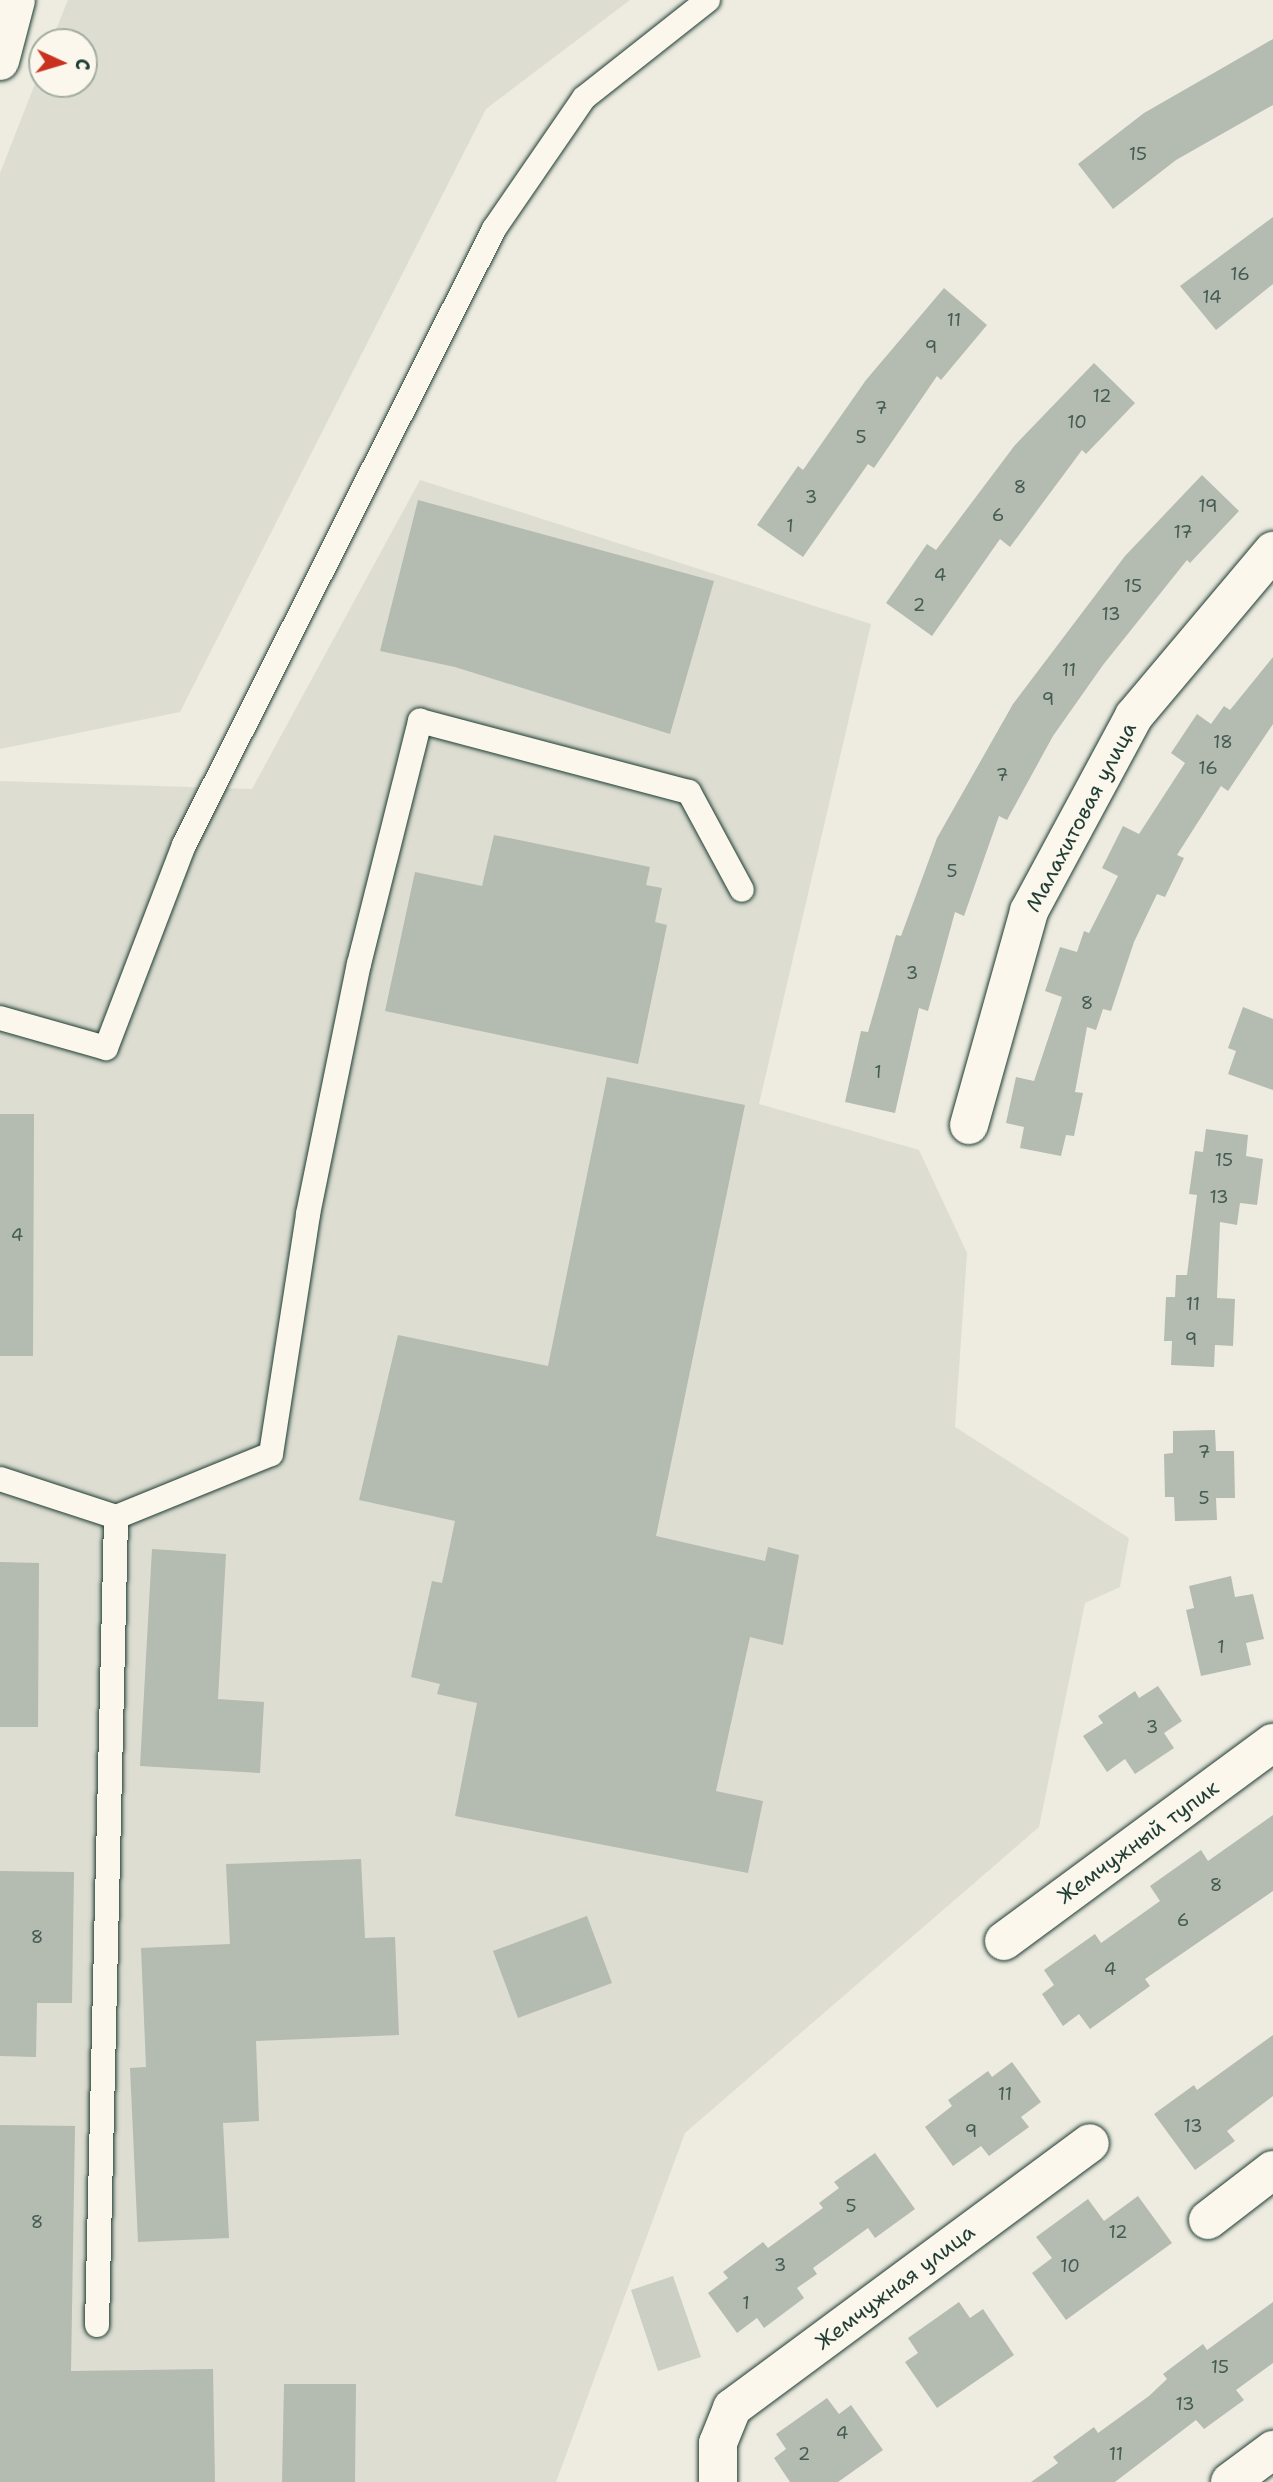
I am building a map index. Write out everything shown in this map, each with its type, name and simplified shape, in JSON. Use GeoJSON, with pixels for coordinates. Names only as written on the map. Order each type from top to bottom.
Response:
{"type":"FeatureCollection","features":[{"type":"Feature","properties":{"kind":"street"},"geometry":{"type":"LineString","coordinates":[[0,61],[16,0]]}},
{"type":"Feature","properties":{"kind":"street","name":"Малахитовая улица"},"geometry":{"type":"LineString","coordinates":[[969,1125],[1029,911],[1134,716],[1273,551]]}},
{"type":"Feature","properties":{"kind":"street","name":"Жемчужный тупик"},"geometry":{"type":"LineString","coordinates":[[1004,1941],[1273,1743]]}},
{"type":"Feature","properties":{"kind":"street","name":"Жемчужная улица"},"geometry":{"type":"LineString","coordinates":[[718,2482],[718,2444],[732,2408],[1090,2143]]}},
{"type":"Feature","properties":{"kind":"street"},"geometry":{"type":"LineString","coordinates":[[1208,2220],[1273,2170]]}},
{"type":"Feature","properties":{"kind":"street"},"geometry":{"type":"LineString","coordinates":[[1230,2482],[1273,2450]]}},
{"type":"Feature","properties":{"kind":"lane"},"geometry":{"type":"LineString","coordinates":[[0,1018],[106,1048],[184,845],[494,229],[584,98],[708,0]]}},
{"type":"Feature","properties":{"kind":"lane"},"geometry":{"type":"LineString","coordinates":[[0,1479],[116,1517],[271,1454],[308,1214],[359,964],[421,722],[689,792],[742,890]]}},
{"type":"Feature","properties":{"kind":"lane"},"geometry":{"type":"LineString","coordinates":[[97,2325],[116,1517]]}},
{"type":"Feature","properties":{"kind":"shaded area"},"geometry":{"type":"Polygon","coordinates":[[[68,0],[630,0],[486,109],[180,712],[0,749],[0,173],[29,98],[98,98],[98,28],[57,28],[68,0]]]}},
{"type":"Feature","properties":{"kind":"shaded area"},"geometry":{"type":"Polygon","coordinates":[[[420,480],[871,624],[759,1104],[919,1150],[967,1253],[955,1427],[1129,1538],[1120,1587],[1085,1603],[1039,1827],[685,2133],[556,2482],[0,2482],[0,781],[252,789],[420,480]]]}},
{"type":"Feature","properties":{"kind":"shaded area"},"geometry":{"type":"Polygon","coordinates":[[[673,2276],[701,2357],[658,2371],[631,2290],[673,2276]]]}},
{"type":"Feature","properties":{"kind":"building"},"geometry":{"type":"Polygon","coordinates":[[[1273,39],[1273,105],[1176,160],[1113,209],[1078,164],[1144,113],[1273,39]]]}},
{"type":"Feature","properties":{"kind":"building"},"geometry":{"type":"Polygon","coordinates":[[[1273,217],[1273,284],[1216,330],[1180,286],[1273,217]]]}},
{"type":"Feature","properties":{"kind":"building"},"geometry":{"type":"Polygon","coordinates":[[[944,288],[987,325],[941,380],[937,376],[874,468],[868,464],[803,557],[757,525],[798,466],[803,470],[866,380],[944,288]]]}},
{"type":"Feature","properties":{"kind":"building"},"geometry":{"type":"Polygon","coordinates":[[[1094,363],[1135,403],[1086,454],[1082,450],[1010,547],[1000,539],[932,636],[886,603],[927,544],[936,550],[1015,445],[1094,363]]]}},
{"type":"Feature","properties":{"kind":"building"},"geometry":{"type":"Polygon","coordinates":[[[1202,475],[1239,511],[1190,563],[1187,560],[1103,665],[1053,736],[1007,820],[999,816],[964,916],[955,912],[928,1011],[919,1008],[895,1113],[845,1102],[861,1031],[868,1032],[896,935],[901,936],[937,838],[1013,704],[1125,556],[1202,475]]]}},
{"type":"Feature","properties":{"kind":"building"},"geometry":{"type":"Polygon","coordinates":[[[418,500],[714,581],[670,734],[455,667],[380,651],[418,500]]]}},
{"type":"Feature","properties":{"kind":"building"},"geometry":{"type":"Polygon","coordinates":[[[1273,657],[1273,724],[1228,791],[1221,786],[1177,855],[1184,858],[1165,897],[1157,894],[1134,942],[1111,1011],[1103,1009],[1096,1030],[1087,1027],[1075,1092],[1083,1093],[1074,1136],[1066,1135],[1061,1156],[1020,1148],[1024,1127],[1006,1123],[1016,1077],[1034,1081],[1062,997],[1045,991],[1060,947],[1077,952],[1084,931],[1089,933],[1118,876],[1102,868],[1123,826],[1139,834],[1185,763],[1171,753],[1197,714],[1211,724],[1224,706],[1230,710],[1273,657]]]}},
{"type":"Feature","properties":{"kind":"building"},"geometry":{"type":"Polygon","coordinates":[[[494,835],[650,867],[646,885],[662,888],[655,922],[667,925],[638,1064],[385,1011],[415,872],[482,886],[494,835]]]}},
{"type":"Feature","properties":{"kind":"building"},"geometry":{"type":"Polygon","coordinates":[[[1243,1007],[1273,1019],[1273,1090],[1228,1074],[1236,1051],[1228,1048],[1243,1007]]]}},
{"type":"Feature","properties":{"kind":"building"},"geometry":{"type":"Polygon","coordinates":[[[607,1077],[745,1105],[656,1536],[765,1561],[768,1547],[799,1555],[783,1645],[750,1637],[716,1791],[763,1801],[748,1873],[455,1816],[477,1703],[437,1694],[440,1684],[411,1677],[432,1581],[442,1583],[455,1521],[359,1500],[398,1335],[548,1366],[607,1077]]]}},
{"type":"Feature","properties":{"kind":"building"},"geometry":{"type":"Polygon","coordinates":[[[0,1114],[34,1114],[33,1356],[0,1356],[0,1114]]]}},
{"type":"Feature","properties":{"kind":"building"},"geometry":{"type":"Polygon","coordinates":[[[1206,1129],[1248,1135],[1246,1156],[1263,1159],[1257,1205],[1240,1203],[1237,1225],[1220,1222],[1217,1298],[1235,1299],[1233,1346],[1215,1345],[1214,1367],[1171,1365],[1172,1341],[1164,1341],[1166,1297],[1175,1297],[1176,1275],[1187,1275],[1197,1195],[1189,1194],[1195,1151],[1203,1152],[1206,1129]]]}},
{"type":"Feature","properties":{"kind":"building"},"geometry":{"type":"Polygon","coordinates":[[[1215,1430],[1216,1451],[1234,1451],[1235,1498],[1216,1498],[1217,1520],[1175,1521],[1174,1497],[1165,1497],[1164,1454],[1173,1453],[1173,1431],[1215,1430]]]}},
{"type":"Feature","properties":{"kind":"building"},"geometry":{"type":"Polygon","coordinates":[[[152,1549],[226,1554],[218,1699],[264,1702],[260,1773],[140,1766],[152,1549]]]}},
{"type":"Feature","properties":{"kind":"building"},"geometry":{"type":"Polygon","coordinates":[[[0,1562],[39,1563],[38,1727],[0,1727],[0,1562]]]}},
{"type":"Feature","properties":{"kind":"building"},"geometry":{"type":"Polygon","coordinates":[[[1231,1576],[1235,1597],[1253,1594],[1264,1639],[1246,1643],[1251,1665],[1201,1676],[1186,1610],[1194,1608],[1189,1586],[1231,1576]]]}},
{"type":"Feature","properties":{"kind":"building"},"geometry":{"type":"Polygon","coordinates":[[[1158,1686],[1182,1721],[1164,1733],[1174,1748],[1135,1774],[1125,1759],[1107,1772],[1083,1736],[1103,1723],[1098,1716],[1135,1691],[1139,1698],[1158,1686]]]}},
{"type":"Feature","properties":{"kind":"building"},"geometry":{"type":"Polygon","coordinates":[[[1273,1815],[1273,1891],[1145,1979],[1150,1986],[1090,2029],[1079,2014],[1063,2026],[1042,1994],[1054,1985],[1044,1970],[1095,1934],[1101,1943],[1160,1901],[1150,1886],[1201,1850],[1208,1861],[1273,1815]]]}},
{"type":"Feature","properties":{"kind":"building"},"geometry":{"type":"Polygon","coordinates":[[[361,1859],[365,1938],[395,1937],[399,2035],[256,2041],[259,2121],[223,2123],[229,2238],[138,2242],[130,2068],[146,2067],[141,1948],[230,1944],[226,1864],[361,1859]]]}},
{"type":"Feature","properties":{"kind":"building"},"geometry":{"type":"Polygon","coordinates":[[[0,1871],[74,1872],[72,2003],[37,2003],[36,2057],[0,2056],[0,1871]]]}},
{"type":"Feature","properties":{"kind":"building"},"geometry":{"type":"Polygon","coordinates":[[[587,1916],[612,1983],[518,2018],[493,1951],[587,1916]]]}},
{"type":"Feature","properties":{"kind":"building"},"geometry":{"type":"Polygon","coordinates":[[[1273,2035],[1273,2096],[1227,2131],[1235,2141],[1195,2170],[1154,2114],[1194,2085],[1197,2090],[1273,2035]]]}},
{"type":"Feature","properties":{"kind":"building"},"geometry":{"type":"Polygon","coordinates":[[[1012,2062],[1041,2102],[1021,2117],[1029,2127],[989,2156],[981,2146],[953,2166],[925,2127],[952,2106],[948,2100],[988,2071],[992,2077],[1012,2062]]]}},
{"type":"Feature","properties":{"kind":"building"},"geometry":{"type":"Polygon","coordinates":[[[0,2125],[75,2126],[71,2371],[213,2369],[215,2482],[0,2482],[0,2125]]]}},
{"type":"Feature","properties":{"kind":"building"},"geometry":{"type":"Polygon","coordinates":[[[875,2153],[915,2209],[875,2238],[868,2228],[813,2268],[817,2274],[797,2288],[804,2298],[764,2328],[757,2318],[737,2333],[708,2293],[728,2278],[723,2272],[763,2242],[768,2248],[823,2208],[819,2203],[839,2188],[834,2182],[875,2153]]]}},
{"type":"Feature","properties":{"kind":"building"},"geometry":{"type":"Polygon","coordinates":[[[1138,2196],[1172,2243],[1066,2320],[1032,2273],[1052,2258],[1036,2237],[1088,2199],[1104,2221],[1138,2196]]]}},
{"type":"Feature","properties":{"kind":"building"},"geometry":{"type":"Polygon","coordinates":[[[959,2302],[970,2318],[983,2309],[1014,2355],[937,2408],[905,2362],[918,2353],[908,2338],[959,2302]]]}},
{"type":"Feature","properties":{"kind":"building"},"geometry":{"type":"Polygon","coordinates":[[[1273,2302],[1273,2363],[1236,2390],[1244,2400],[1204,2429],[1196,2420],[1115,2482],[1031,2482],[1058,2463],[1053,2457],[1094,2427],[1098,2433],[1149,2396],[1167,2379],[1163,2374],[1203,2344],[1207,2350],[1273,2302]]]}},
{"type":"Feature","properties":{"kind":"building"},"geometry":{"type":"Polygon","coordinates":[[[284,2384],[356,2384],[355,2482],[282,2482],[284,2384]]]}},
{"type":"Feature","properties":{"kind":"building"},"geometry":{"type":"Polygon","coordinates":[[[827,2398],[839,2414],[851,2405],[883,2450],[838,2482],[790,2482],[774,2458],[786,2449],[776,2434],[827,2398]]]}}]}
